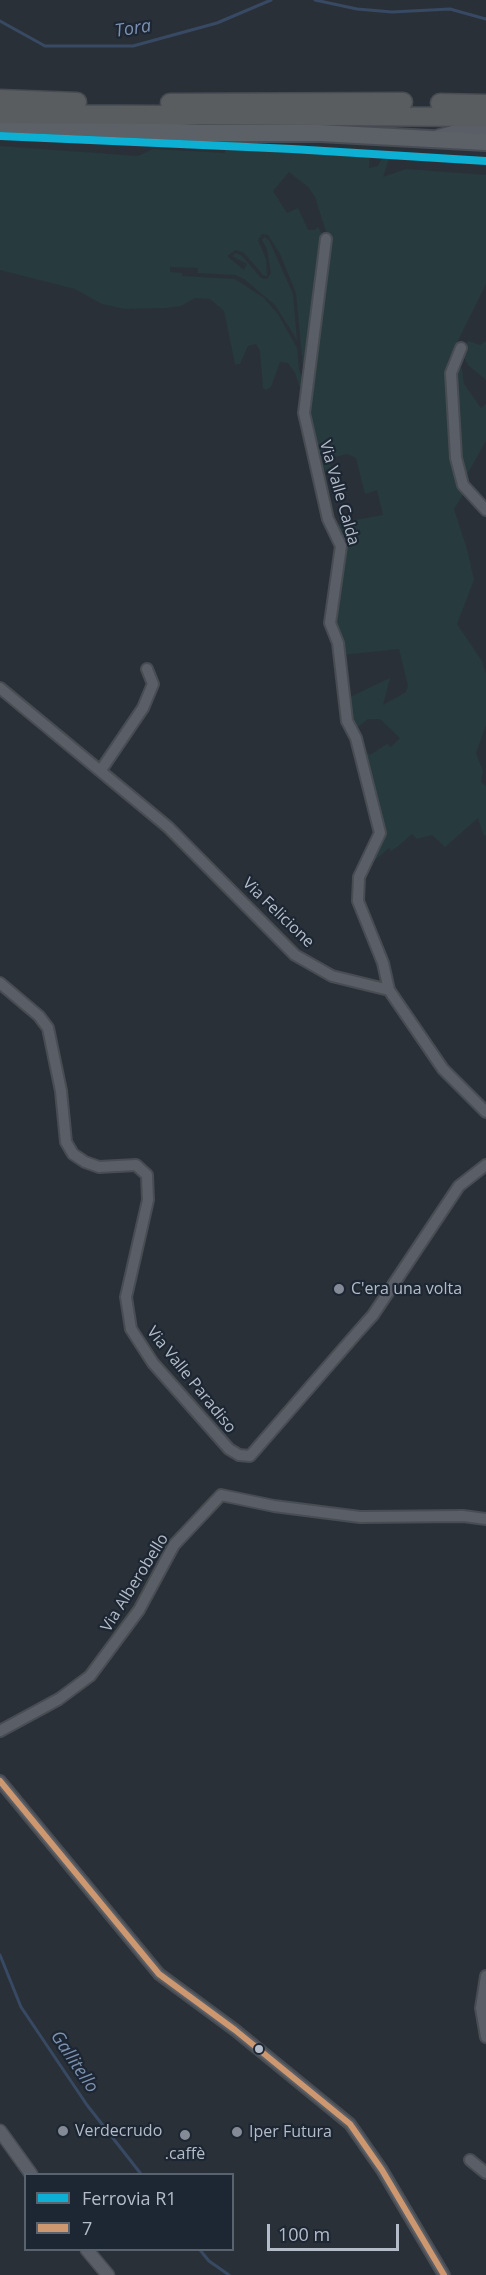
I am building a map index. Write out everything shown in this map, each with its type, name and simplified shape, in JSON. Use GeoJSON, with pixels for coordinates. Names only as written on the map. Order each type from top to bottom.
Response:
{"type":"FeatureCollection","features":[{"type":"Feature","properties":{"kind":"highway"},"geometry":{"type":"LineString","coordinates":[[0,101],[486,104]]}},
{"type":"Feature","properties":{"kind":"highway"},"geometry":{"type":"LineString","coordinates":[[0,114],[486,117]]}},
{"type":"Feature","properties":{"kind":"main road"},"geometry":{"type":"LineString","coordinates":[[0,124],[201,133],[320,133],[486,142]]}},
{"type":"Feature","properties":{"kind":"street"},"geometry":{"type":"LineString","coordinates":[[429,140],[456,131],[486,131]]}},
{"type":"Feature","properties":{"kind":"street","name":"Via Valle Calda"},"geometry":{"type":"LineString","coordinates":[[326,239],[304,413],[328,519],[341,546],[330,623],[338,643],[347,721],[356,738],[380,833],[359,877],[358,901],[383,963],[389,990]]}},
{"type":"Feature","properties":{"kind":"street"},"geometry":{"type":"LineString","coordinates":[[461,348],[451,373],[456,458],[463,485],[486,510]]}},
{"type":"Feature","properties":{"kind":"street"},"geometry":{"type":"LineString","coordinates":[[101,770],[143,708],[153,684],[147,669]]}},
{"type":"Feature","properties":{"kind":"street","name":"Via Felicione"},"geometry":{"type":"LineString","coordinates":[[0,688],[177,835],[295,955],[332,976],[389,990]]}},
{"type":"Feature","properties":{"kind":"street","name":"Via Valle Paradiso"},"geometry":{"type":"LineString","coordinates":[[0,983],[39,1016],[48,1028],[61,1091],[66,1142],[74,1154],[85,1162],[99,1167],[136,1165],[147,1175],[148,1200],[126,1297],[131,1329],[153,1363],[228,1449],[239,1455],[250,1456],[373,1315],[459,1185],[486,1166]]}},
{"type":"Feature","properties":{"kind":"street"},"geometry":{"type":"LineString","coordinates":[[389,990],[443,1069],[486,1112]]}},
{"type":"Feature","properties":{"kind":"street","name":"Via Alberobello"},"geometry":{"type":"LineString","coordinates":[[0,1731],[59,1699],[90,1676],[139,1610],[174,1545],[221,1495],[274,1506],[360,1517],[464,1516],[486,1519]]}},
{"type":"Feature","properties":{"kind":"street"},"geometry":{"type":"LineString","coordinates":[[0,1781],[159,1974],[235,2030],[350,2124],[382,2170],[444,2275]]}},
{"type":"Feature","properties":{"kind":"street"},"geometry":{"type":"LineString","coordinates":[[486,1976],[481,2008],[486,2037]]}},
{"type":"Feature","properties":{"kind":"street"},"geometry":{"type":"LineString","coordinates":[[0,2131],[30,2173]]}},
{"type":"Feature","properties":{"kind":"street"},"geometry":{"type":"LineString","coordinates":[[470,2160],[486,2173]]}},
{"type":"Feature","properties":{"kind":"street"},"geometry":{"type":"LineString","coordinates":[[88,2251],[108,2275]]}},
{"type":"Feature","properties":{"kind":"green space"},"geometry":{"type":"Polygon","coordinates":[[[0,146],[138,156],[153,149],[225,153],[225,148],[336,154],[370,157],[369,168],[378,166],[382,158],[389,159],[383,177],[406,169],[486,175],[486,284],[449,359],[447,391],[450,441],[464,493],[454,509],[474,580],[457,624],[482,661],[486,674],[486,725],[476,753],[483,771],[481,782],[486,786],[486,836],[483,834],[478,818],[445,847],[432,835],[417,839],[412,834],[391,851],[389,848],[372,863],[378,838],[357,742],[370,755],[387,744],[391,747],[400,738],[380,719],[368,719],[358,727],[354,735],[350,697],[390,678],[383,705],[406,692],[408,686],[399,649],[341,655],[332,620],[338,580],[335,527],[344,522],[383,515],[377,490],[365,494],[356,458],[347,454],[332,458],[330,464],[335,477],[316,466],[308,423],[309,398],[327,235],[315,197],[308,187],[289,172],[273,191],[287,213],[298,208],[308,230],[315,230],[318,227],[322,234],[304,379],[296,293],[280,254],[268,235],[262,234],[258,240],[266,259],[267,276],[263,275],[244,253],[236,250],[227,256],[244,270],[247,264],[232,256],[236,253],[242,256],[261,278],[267,279],[271,273],[267,249],[262,240],[264,237],[269,240],[293,294],[297,340],[275,305],[244,279],[235,275],[198,273],[198,268],[170,267],[170,272],[182,273],[182,276],[235,279],[264,298],[278,314],[297,348],[299,370],[306,386],[304,399],[295,373],[288,363],[280,362],[271,387],[266,390],[263,388],[260,351],[256,344],[248,346],[240,364],[235,364],[224,311],[210,299],[195,298],[181,306],[166,308],[125,309],[102,304],[75,289],[0,270],[0,146]]]}},
{"type":"Feature","properties":{"kind":"green space"},"geometry":{"type":"Polygon","coordinates":[[[468,341],[480,345],[486,341],[486,380],[468,365],[460,351],[468,341]]]}},
{"type":"Feature","properties":{"kind":"green space"},"geometry":{"type":"Polygon","coordinates":[[[454,360],[462,369],[464,384],[481,408],[486,404],[486,441],[465,478],[461,479],[454,360]]]}},
{"type":"Feature","properties":{"kind":"waterway","name":"Tora"},"geometry":{"type":"LineString","coordinates":[[0,21],[45,46],[133,46],[217,23],[271,0]]}},
{"type":"Feature","properties":{"kind":"waterway","name":"Tora"},"geometry":{"type":"LineString","coordinates":[[315,0],[357,9],[392,12],[450,9],[486,19]]}},
{"type":"Feature","properties":{"kind":"waterway","name":"Gallitello"},"geometry":{"type":"LineString","coordinates":[[0,1955],[21,2007],[87,2105],[140,2173]]}},
{"type":"Feature","properties":{"kind":"waterway","name":"Gallitello"},"geometry":{"type":"LineString","coordinates":[[201,2251],[209,2261],[229,2275]]}},
{"type":"Feature","properties":{"kind":"rail line","name":"R1"},"geometry":{"type":"LineString","coordinates":[[0,136],[292,149],[486,161]]}},
{"type":"Feature","properties":{"kind":"transit line","name":"7"},"geometry":{"type":"LineString","coordinates":[[0,1781],[159,1974],[235,2030],[350,2124],[382,2170],[444,2275]]}},
{"type":"Feature","properties":{"kind":"place","name":"C'era una volta"},"geometry":{"type":"Point","coordinates":[339,1289]}},
{"type":"Feature","properties":{"kind":"place","name":"Verdecrudo"},"geometry":{"type":"Point","coordinates":[63,2131]}},
{"type":"Feature","properties":{"kind":"place","name":"Iper Futura"},"geometry":{"type":"Point","coordinates":[237,2132]}},
{"type":"Feature","properties":{"kind":"place","name":".caffè"},"geometry":{"type":"Point","coordinates":[185,2135]}}]}
